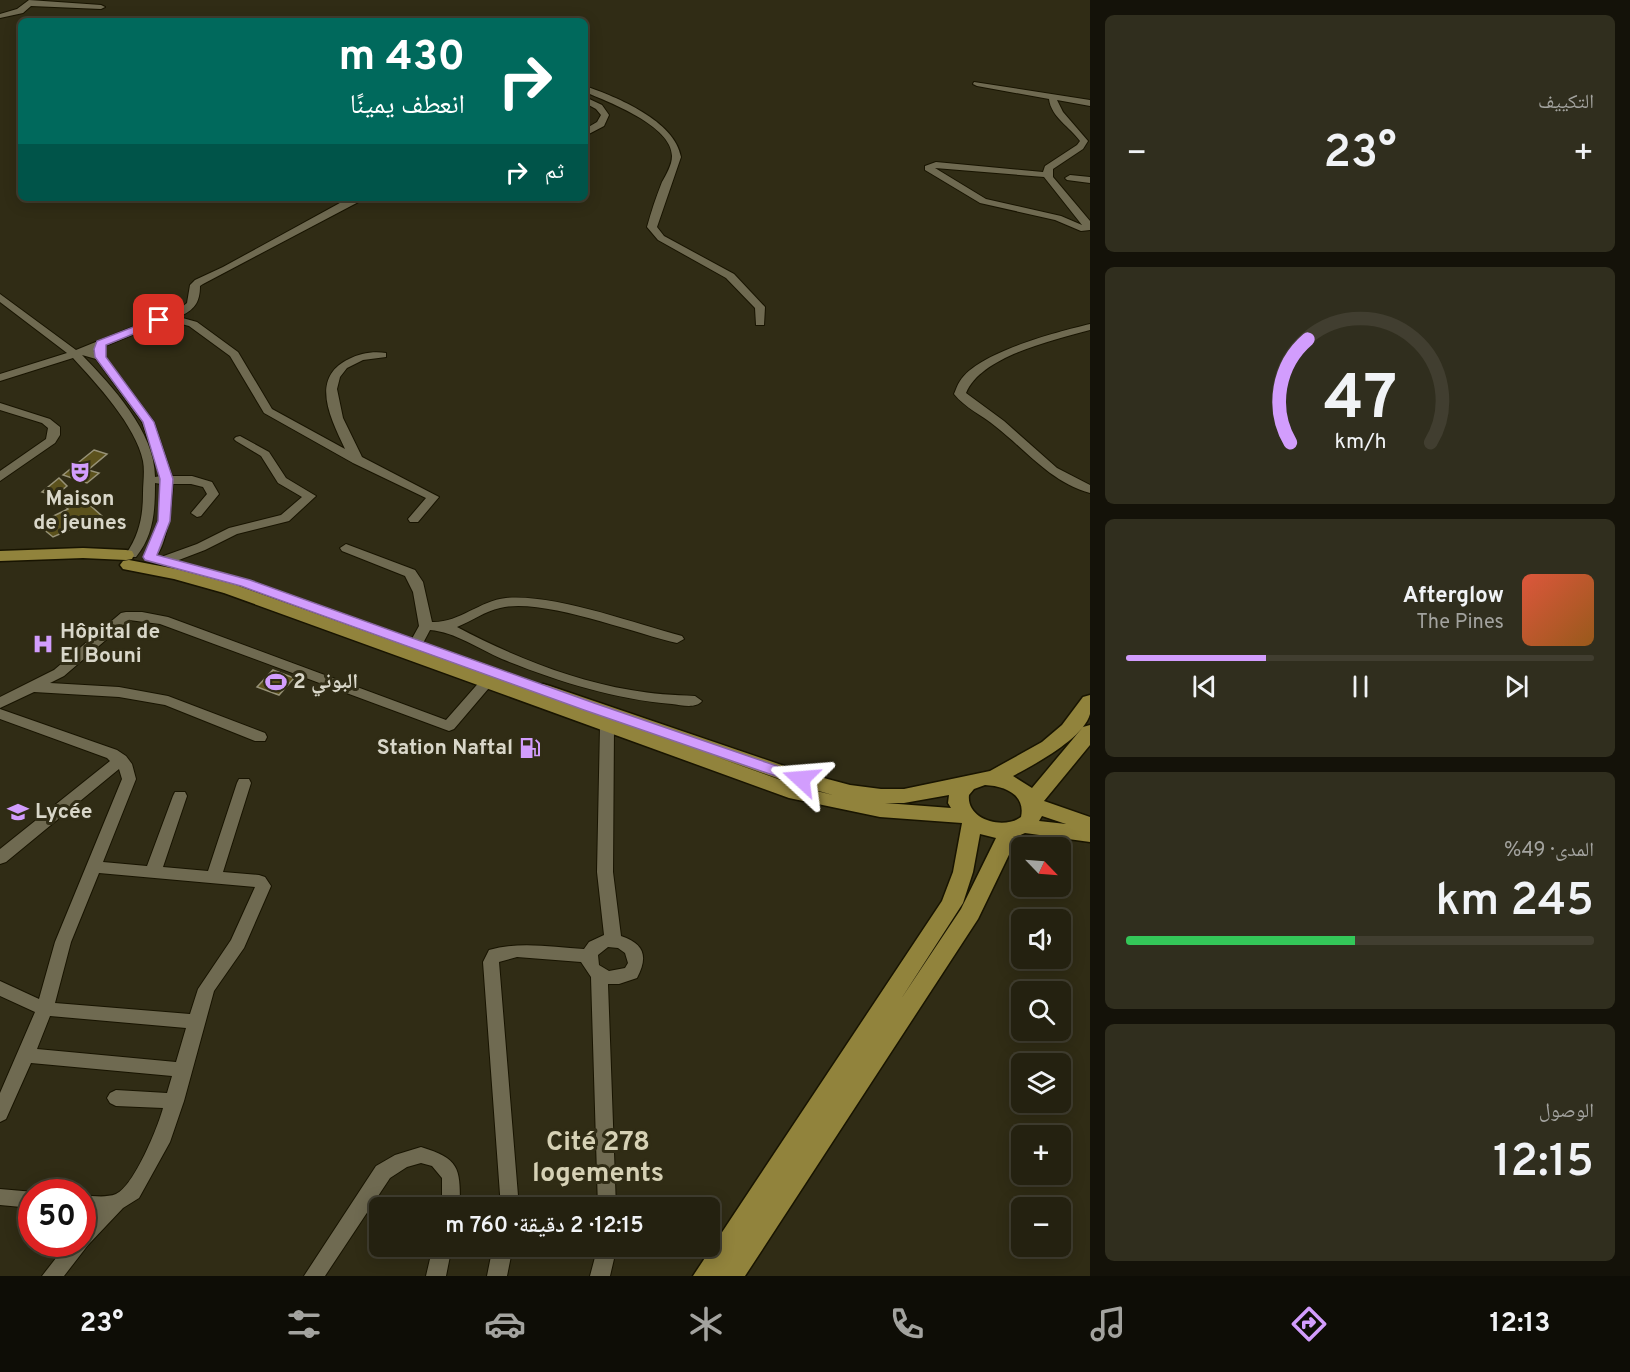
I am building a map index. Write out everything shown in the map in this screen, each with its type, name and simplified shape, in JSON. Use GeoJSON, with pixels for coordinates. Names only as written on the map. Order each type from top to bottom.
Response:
{"type":"FeatureCollection","features":[{"type":"Feature","properties":{"kind":"main road"},"geometry":{"type":"LineString","coordinates":[[0,556],[82,553],[137,558],[246,583],[801,779],[850,792],[904,796],[964,785],[972,780],[994,778],[1037,755],[1060,739],[1090,702]]}},
{"type":"Feature","properties":{"kind":"main road"},"geometry":{"type":"LineString","coordinates":[[0,566],[137,558],[176,574],[230,589],[796,793],[843,805],[968,819],[990,830],[1017,829],[1090,835]]}},
{"type":"Feature","properties":{"kind":"main road"},"geometry":{"type":"LineString","coordinates":[[730,1276],[970,913],[1017,829],[1033,816],[1033,803],[1090,732]]}},
{"type":"Feature","properties":{"kind":"main road"},"geometry":{"type":"LineString","coordinates":[[994,778],[1022,789],[1033,803],[1090,825]]}},
{"type":"Feature","properties":{"kind":"main road"},"geometry":{"type":"LineString","coordinates":[[706,1276],[952,903],[965,864],[968,819],[957,800],[964,785]]}},
{"type":"Feature","properties":{"kind":"street"},"geometry":{"type":"LineString","coordinates":[[0,16],[20,11],[32,2],[101,7]]}},
{"type":"Feature","properties":{"kind":"street"},"geometry":{"type":"LineString","coordinates":[[977,84],[1090,103]]}},
{"type":"Feature","properties":{"kind":"street"},"geometry":{"type":"LineString","coordinates":[[588,90],[616,102],[655,124],[675,145],[677,158],[655,213],[652,227],[661,238],[729,276],[760,307],[760,323]]}},
{"type":"Feature","properties":{"kind":"street"},"geometry":{"type":"LineString","coordinates":[[1077,101],[1090,94]]}},
{"type":"Feature","properties":{"kind":"street"},"geometry":{"type":"LineString","coordinates":[[1053,97],[1055,108],[1084,141],[1080,147],[1048,168],[1047,175],[1090,227]]}},
{"type":"Feature","properties":{"kind":"street"},"geometry":{"type":"LineString","coordinates":[[588,102],[599,107],[605,115],[601,124],[588,131]]}},
{"type":"Feature","properties":{"kind":"street"},"geometry":{"type":"LineString","coordinates":[[1047,175],[936,165],[928,168],[982,201],[1058,218],[1082,228],[1090,227]]}},
{"type":"Feature","properties":{"kind":"street"},"geometry":{"type":"LineString","coordinates":[[1070,178],[1090,180]]}},
{"type":"Feature","properties":{"kind":"street"},"geometry":{"type":"LineString","coordinates":[[0,378],[101,344],[143,325],[168,319],[194,304],[195,285],[199,282],[228,269],[350,201]]}},
{"type":"Feature","properties":{"kind":"street"},"geometry":{"type":"LineString","coordinates":[[0,297],[78,352],[107,388],[140,438],[149,461],[149,511],[137,558]]}},
{"type":"Feature","properties":{"kind":"street"},"geometry":{"type":"LineString","coordinates":[[168,319],[193,324],[234,354],[268,411],[357,460],[433,498],[414,519]]}},
{"type":"Feature","properties":{"kind":"street"},"geometry":{"type":"LineString","coordinates":[[1090,327],[1050,338],[1001,357],[967,377],[960,394],[1004,427],[1046,468],[1070,482],[1090,489]]}},
{"type":"Feature","properties":{"kind":"street"},"geometry":{"type":"LineString","coordinates":[[100,357],[101,344]]}},
{"type":"Feature","properties":{"kind":"street"},"geometry":{"type":"LineString","coordinates":[[78,352],[100,357],[148,422],[166,479],[164,521],[137,558]]}},
{"type":"Feature","properties":{"kind":"street"},"geometry":{"type":"LineString","coordinates":[[357,460],[335,414],[330,388],[336,375],[347,364],[359,358],[382,355]]}},
{"type":"Feature","properties":{"kind":"street"},"geometry":{"type":"LineString","coordinates":[[0,406],[46,421],[54,427],[51,441],[0,477]]}},
{"type":"Feature","properties":{"kind":"street"},"geometry":{"type":"LineString","coordinates":[[137,558],[201,548],[233,531],[285,518],[310,496],[282,480],[265,454],[240,439]]}},
{"type":"Feature","properties":{"kind":"street"},"geometry":{"type":"LineString","coordinates":[[149,481],[192,480],[208,486],[213,494],[197,513]]}},
{"type":"Feature","properties":{"kind":"street"},"geometry":{"type":"LineString","coordinates":[[346,548],[410,573],[417,582],[426,626],[416,644]]}},
{"type":"Feature","properties":{"kind":"street"},"geometry":{"type":"LineString","coordinates":[[426,626],[446,626],[489,607],[507,602],[534,603],[561,607],[642,632],[677,639]]}},
{"type":"Feature","properties":{"kind":"street"},"geometry":{"type":"LineString","coordinates":[[0,703],[59,673],[126,616],[163,620],[449,726],[487,682]]}},
{"type":"Feature","properties":{"kind":"street"},"geometry":{"type":"LineString","coordinates":[[446,626],[469,640],[573,678],[624,693],[695,701]]}},
{"type":"Feature","properties":{"kind":"street"},"geometry":{"type":"LineString","coordinates":[[34,687],[119,692],[168,701],[260,737]]}},
{"type":"Feature","properties":{"kind":"street"},"geometry":{"type":"LineString","coordinates":[[0,714],[112,754],[127,768],[129,779],[63,942],[45,1009],[0,1114]]}},
{"type":"Feature","properties":{"kind":"street"},"geometry":{"type":"LineString","coordinates":[[607,726],[605,872],[613,940]]}},
{"type":"Feature","properties":{"kind":"street"},"geometry":{"type":"LineString","coordinates":[[0,858],[121,760]]}},
{"type":"Feature","properties":{"kind":"street"},"geometry":{"type":"LineString","coordinates":[[214,877],[244,783]]}},
{"type":"Feature","properties":{"kind":"street"},"geometry":{"type":"LineString","coordinates":[[153,872],[180,796]]}},
{"type":"Feature","properties":{"kind":"street"},"geometry":{"type":"LineString","coordinates":[[95,867],[259,881],[263,886],[238,943],[206,989],[164,1136],[132,1192],[125,1200],[116,1203],[96,1203]]}},
{"type":"Feature","properties":{"kind":"street"},"geometry":{"type":"LineString","coordinates":[[613,940],[626,944],[634,952],[636,958],[634,968],[619,978],[599,975],[590,967],[588,956],[594,946],[613,940]]}},
{"type":"Feature","properties":{"kind":"street"},"geometry":{"type":"LineString","coordinates":[[509,1197],[490,962],[495,955],[517,951],[588,956]]}},
{"type":"Feature","properties":{"kind":"street"},"geometry":{"type":"LineString","coordinates":[[599,975],[607,1197]]}},
{"type":"Feature","properties":{"kind":"street"},"geometry":{"type":"LineString","coordinates":[[0,988],[45,1009],[197,1022]]}},
{"type":"Feature","properties":{"kind":"street"},"geometry":{"type":"LineString","coordinates":[[24,1055],[184,1070]]}},
{"type":"Feature","properties":{"kind":"street"},"geometry":{"type":"LineString","coordinates":[[116,1098],[175,1101]]}},
{"type":"Feature","properties":{"kind":"street"},"geometry":{"type":"LineString","coordinates":[[314,1276],[383,1172],[402,1161],[421,1155],[438,1160],[451,1176],[451,1197]]}},
{"type":"Feature","properties":{"kind":"street"},"geometry":{"type":"LineString","coordinates":[[0,1197],[18,1199]]}},
{"type":"Feature","properties":{"kind":"street"},"geometry":{"type":"LineString","coordinates":[[96,1224],[116,1203]]}},
{"type":"Feature","properties":{"kind":"street"},"geometry":{"type":"LineString","coordinates":[[52,1276],[68,1257]]}},
{"type":"Feature","properties":{"kind":"street"},"geometry":{"type":"LineString","coordinates":[[436,1276],[440,1257]]}},
{"type":"Feature","properties":{"kind":"street"},"geometry":{"type":"LineString","coordinates":[[497,1276],[501,1257]]}},
{"type":"Feature","properties":{"kind":"street"},"geometry":{"type":"LineString","coordinates":[[600,1276],[605,1257]]}},
{"type":"Feature","properties":{"kind":"building","name":"Maison de jeunes"},"geometry":{"type":"Polygon","coordinates":[[[94,450],[107,454],[88,470],[99,473],[87,483],[63,475],[94,450]]]}},
{"type":"Feature","properties":{"kind":"building"},"geometry":{"type":"Polygon","coordinates":[[[59,478],[67,486],[55,496],[42,492],[59,478]]]}},
{"type":"Feature","properties":{"kind":"building"},"geometry":{"type":"Polygon","coordinates":[[[83,499],[102,516],[53,537],[37,524],[68,509],[66,507],[83,499]]]}},
{"type":"Feature","properties":{"kind":"building","name":"البوني 2"},"geometry":{"type":"Polygon","coordinates":[[[273,670],[294,678],[279,695],[257,687],[273,670]]]}},
{"type":"Feature","properties":{"kind":"place","name":"Maison de jeunes"},"geometry":{"type":"Point","coordinates":[80,472]}},
{"type":"Feature","properties":{"kind":"place","name":"Hôpital de El Bouni"},"geometry":{"type":"Point","coordinates":[43,644]}},
{"type":"Feature","properties":{"kind":"place","name":"البوني 2"},"geometry":{"type":"Point","coordinates":[276,682]}},
{"type":"Feature","properties":{"kind":"place","name":"Station Naftal"},"geometry":{"type":"Point","coordinates":[530,748]}},
{"type":"Feature","properties":{"kind":"place","name":"Lycée"},"geometry":{"type":"Point","coordinates":[18,812]}},
{"type":"Feature","properties":{"kind":"district","name":"Cité 278 logements"},"geometry":{"type":"Point","coordinates":[598,1158]}},
{"type":"Feature","properties":{"kind":"route"},"geometry":{"type":"LineString","coordinates":[[159,320],[101,344],[100,349],[100,357],[148,422],[166,479],[164,521],[150,557],[207,570],[246,583],[801,779]]}}]}
